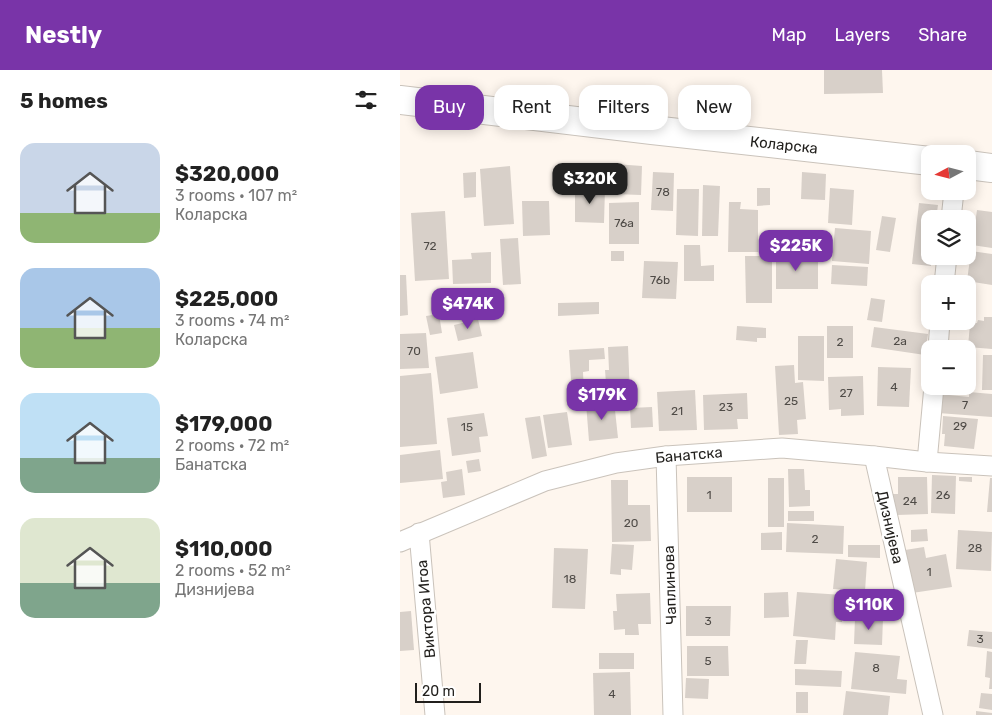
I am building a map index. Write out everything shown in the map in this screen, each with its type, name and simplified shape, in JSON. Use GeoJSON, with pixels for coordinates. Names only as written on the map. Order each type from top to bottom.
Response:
{"type":"FeatureCollection","features":[{"type":"Feature","properties":{"kind":"main road","name":"Коларска"},"geometry":{"type":"LineString","coordinates":[[400,100],[921,160]]}},
{"type":"Feature","properties":{"kind":"main road"},"geometry":{"type":"LineString","coordinates":[[976,166],[992,168]]}},
{"type":"Feature","properties":{"kind":"street"},"geometry":{"type":"LineString","coordinates":[[927,462],[933,395]]}},
{"type":"Feature","properties":{"kind":"street","name":"Банатска"},"geometry":{"type":"LineString","coordinates":[[400,542],[545,481],[616,463],[666,456],[782,448],[927,462],[992,466]]}},
{"type":"Feature","properties":{"kind":"street","name":"Чаплинова"},"geometry":{"type":"LineString","coordinates":[[666,456],[673,715]]}},
{"type":"Feature","properties":{"kind":"street","name":"Дизнијева"},"geometry":{"type":"LineString","coordinates":[[874,456],[933,715]]}},
{"type":"Feature","properties":{"kind":"street","name":"Виктора Игоа"},"geometry":{"type":"LineString","coordinates":[[419,533],[435,715]]}},
{"type":"Feature","properties":{"kind":"building"},"geometry":{"type":"Polygon","coordinates":[[[824,70],[882,70],[883,93],[824,94],[824,70]]]}},
{"type":"Feature","properties":{"kind":"building"},"geometry":{"type":"Polygon","coordinates":[[[615,164],[642,166],[641,195],[613,194],[615,164]]]}},
{"type":"Feature","properties":{"kind":"building"},"geometry":{"type":"Polygon","coordinates":[[[510,166],[514,224],[484,226],[480,169],[510,166]]]}},
{"type":"Feature","properties":{"kind":"building"},"geometry":{"type":"Polygon","coordinates":[[[476,172],[476,197],[464,198],[463,173],[476,172]]]}},
{"type":"Feature","properties":{"kind":"building"},"geometry":{"type":"Polygon","coordinates":[[[653,172],[674,173],[673,211],[651,210],[653,172]]]}},
{"type":"Feature","properties":{"kind":"building"},"geometry":{"type":"Polygon","coordinates":[[[802,172],[826,174],[825,200],[801,199],[802,172]]]}},
{"type":"Feature","properties":{"kind":"building"},"geometry":{"type":"Polygon","coordinates":[[[703,185],[720,186],[718,236],[702,236],[703,185]]]}},
{"type":"Feature","properties":{"kind":"building"},"geometry":{"type":"Polygon","coordinates":[[[575,188],[605,188],[604,223],[575,222],[575,188]]]}},
{"type":"Feature","properties":{"kind":"building"},"geometry":{"type":"Polygon","coordinates":[[[757,188],[770,188],[770,205],[757,206],[757,188]]]}},
{"type":"Feature","properties":{"kind":"building"},"geometry":{"type":"Polygon","coordinates":[[[830,188],[854,190],[852,225],[828,223],[830,188]]]}},
{"type":"Feature","properties":{"kind":"building"},"geometry":{"type":"Polygon","coordinates":[[[677,189],[699,189],[698,236],[676,235],[677,189]]]}},
{"type":"Feature","properties":{"kind":"building"},"geometry":{"type":"Polygon","coordinates":[[[522,201],[549,201],[550,235],[523,236],[522,201]]]}},
{"type":"Feature","properties":{"kind":"building"},"geometry":{"type":"Polygon","coordinates":[[[639,202],[639,244],[609,244],[609,203],[639,202]]]}},
{"type":"Feature","properties":{"kind":"building"},"geometry":{"type":"Polygon","coordinates":[[[729,202],[741,202],[740,209],[758,210],[758,252],[728,252],[729,202]]]}},
{"type":"Feature","properties":{"kind":"building"},"geometry":{"type":"Polygon","coordinates":[[[919,203],[938,205],[937,210],[921,210],[921,265],[912,264],[919,203]]]}},
{"type":"Feature","properties":{"kind":"building"},"geometry":{"type":"Polygon","coordinates":[[[977,210],[992,212],[992,248],[976,246],[977,210]]]}},
{"type":"Feature","properties":{"kind":"building"},"geometry":{"type":"Polygon","coordinates":[[[445,211],[449,279],[415,281],[411,213],[445,211]]]}},
{"type":"Feature","properties":{"kind":"building"},"geometry":{"type":"Polygon","coordinates":[[[882,216],[896,218],[890,252],[876,250],[882,216]]]}},
{"type":"Feature","properties":{"kind":"building"},"geometry":{"type":"Polygon","coordinates":[[[835,228],[871,231],[869,264],[832,261],[835,228]]]}},
{"type":"Feature","properties":{"kind":"building"},"geometry":{"type":"Polygon","coordinates":[[[518,238],[521,284],[503,285],[500,239],[518,238]]]}},
{"type":"Feature","properties":{"kind":"building"},"geometry":{"type":"Polygon","coordinates":[[[684,245],[700,245],[701,266],[714,265],[714,281],[684,281],[684,245]]]}},
{"type":"Feature","properties":{"kind":"building"},"geometry":{"type":"Polygon","coordinates":[[[611,251],[624,251],[624,261],[611,261],[611,251]]]}},
{"type":"Feature","properties":{"kind":"building"},"geometry":{"type":"Polygon","coordinates":[[[491,252],[491,283],[453,284],[452,260],[472,259],[471,253],[491,252]]]}},
{"type":"Feature","properties":{"kind":"building"},"geometry":{"type":"Polygon","coordinates":[[[776,252],[805,253],[805,262],[818,262],[818,289],[776,289],[776,252]]]}},
{"type":"Feature","properties":{"kind":"building"},"geometry":{"type":"Polygon","coordinates":[[[976,252],[992,254],[992,285],[976,282],[976,275],[968,275],[969,265],[976,265],[976,252]]]}},
{"type":"Feature","properties":{"kind":"building"},"geometry":{"type":"Polygon","coordinates":[[[745,256],[772,256],[772,303],[746,303],[745,256]]]}},
{"type":"Feature","properties":{"kind":"building"},"geometry":{"type":"Polygon","coordinates":[[[644,261],[678,262],[676,299],[642,298],[644,261]]]}},
{"type":"Feature","properties":{"kind":"building"},"geometry":{"type":"Polygon","coordinates":[[[832,265],[868,267],[867,286],[831,284],[832,265]]]}},
{"type":"Feature","properties":{"kind":"building"},"geometry":{"type":"Polygon","coordinates":[[[400,275],[406,275],[408,315],[400,316],[400,275]]]}},
{"type":"Feature","properties":{"kind":"building"},"geometry":{"type":"Polygon","coordinates":[[[871,298],[885,300],[882,322],[867,320],[871,298]]]}},
{"type":"Feature","properties":{"kind":"building"},"geometry":{"type":"Polygon","coordinates":[[[599,302],[599,314],[558,316],[558,303],[599,302]]]}},
{"type":"Feature","properties":{"kind":"building"},"geometry":{"type":"Polygon","coordinates":[[[439,314],[442,333],[430,335],[426,316],[439,314]]]}},
{"type":"Feature","properties":{"kind":"building"},"geometry":{"type":"Polygon","coordinates":[[[984,317],[992,317],[992,349],[976,348],[976,340],[969,340],[969,330],[976,330],[978,320],[984,321],[984,317]]]}},
{"type":"Feature","properties":{"kind":"building"},"geometry":{"type":"Polygon","coordinates":[[[478,319],[482,336],[458,341],[454,325],[478,319]]]}},
{"type":"Feature","properties":{"kind":"building"},"geometry":{"type":"Polygon","coordinates":[[[737,326],[766,328],[766,338],[757,338],[757,342],[736,340],[737,326]]]}},
{"type":"Feature","properties":{"kind":"building"},"geometry":{"type":"Polygon","coordinates":[[[827,326],[853,326],[853,358],[827,358],[827,326]]]}},
{"type":"Feature","properties":{"kind":"building"},"geometry":{"type":"Polygon","coordinates":[[[874,327],[928,334],[927,340],[921,340],[921,354],[871,347],[874,327]]]}},
{"type":"Feature","properties":{"kind":"building"},"geometry":{"type":"Polygon","coordinates":[[[426,333],[429,368],[400,369],[400,334],[426,333]]]}},
{"type":"Feature","properties":{"kind":"building"},"geometry":{"type":"Polygon","coordinates":[[[798,336],[824,336],[824,381],[798,380],[798,336]]]}},
{"type":"Feature","properties":{"kind":"building"},"geometry":{"type":"Polygon","coordinates":[[[628,346],[630,396],[607,397],[605,370],[609,370],[608,347],[628,346]]]}},
{"type":"Feature","properties":{"kind":"building"},"geometry":{"type":"Polygon","coordinates":[[[604,348],[605,359],[589,360],[589,371],[583,372],[584,394],[572,395],[569,350],[604,348]]]}},
{"type":"Feature","properties":{"kind":"building"},"geometry":{"type":"Polygon","coordinates":[[[473,352],[478,388],[440,394],[435,357],[473,352]]]}},
{"type":"Feature","properties":{"kind":"building"},"geometry":{"type":"Polygon","coordinates":[[[983,355],[992,355],[992,390],[982,390],[983,355]]]}},
{"type":"Feature","properties":{"kind":"building"},"geometry":{"type":"Polygon","coordinates":[[[794,365],[795,383],[803,382],[806,419],[797,420],[798,434],[779,435],[775,366],[794,365]]]}},
{"type":"Feature","properties":{"kind":"building"},"geometry":{"type":"Polygon","coordinates":[[[878,367],[911,368],[909,407],[877,406],[878,367]]]}},
{"type":"Feature","properties":{"kind":"building"},"geometry":{"type":"Polygon","coordinates":[[[431,373],[437,444],[400,447],[400,376],[431,373]]]}},
{"type":"Feature","properties":{"kind":"building"},"geometry":{"type":"Polygon","coordinates":[[[863,376],[864,415],[841,416],[841,409],[829,410],[828,377],[863,376]]]}},
{"type":"Feature","properties":{"kind":"building"},"geometry":{"type":"Polygon","coordinates":[[[695,390],[697,430],[659,431],[657,392],[695,390]]]}},
{"type":"Feature","properties":{"kind":"building"},"geometry":{"type":"Polygon","coordinates":[[[747,393],[748,419],[737,419],[738,429],[704,430],[703,395],[747,393]]]}},
{"type":"Feature","properties":{"kind":"building"},"geometry":{"type":"Polygon","coordinates":[[[976,393],[992,394],[992,417],[938,413],[939,395],[969,397],[969,395],[976,395],[976,393]]]}},
{"type":"Feature","properties":{"kind":"building"},"geometry":{"type":"Polygon","coordinates":[[[614,401],[618,438],[589,441],[586,403],[614,401]]]}},
{"type":"Feature","properties":{"kind":"building"},"geometry":{"type":"Polygon","coordinates":[[[652,407],[653,427],[631,428],[630,408],[652,407]]]}},
{"type":"Feature","properties":{"kind":"building"},"geometry":{"type":"Polygon","coordinates":[[[567,412],[572,445],[548,448],[543,415],[567,412]]]}},
{"type":"Feature","properties":{"kind":"building"},"geometry":{"type":"Polygon","coordinates":[[[484,413],[488,436],[479,437],[481,452],[452,456],[447,418],[484,413]]]}},
{"type":"Feature","properties":{"kind":"building"},"geometry":{"type":"Polygon","coordinates":[[[540,416],[547,456],[532,459],[525,418],[540,416]]]}},
{"type":"Feature","properties":{"kind":"building"},"geometry":{"type":"Polygon","coordinates":[[[943,416],[978,419],[974,449],[944,446],[945,434],[942,434],[943,416]]]}},
{"type":"Feature","properties":{"kind":"building"},"geometry":{"type":"Polygon","coordinates":[[[440,450],[443,479],[400,483],[400,455],[440,450]]]}},
{"type":"Feature","properties":{"kind":"building"},"geometry":{"type":"Polygon","coordinates":[[[479,459],[481,471],[468,473],[466,461],[479,459]]]}},
{"type":"Feature","properties":{"kind":"building"},"geometry":{"type":"Polygon","coordinates":[[[462,469],[465,495],[443,498],[441,482],[447,481],[446,472],[462,469]]]}},
{"type":"Feature","properties":{"kind":"building"},"geometry":{"type":"Polygon","coordinates":[[[788,469],[804,469],[805,490],[810,490],[810,506],[789,507],[788,469]]]}},
{"type":"Feature","properties":{"kind":"building"},"geometry":{"type":"Polygon","coordinates":[[[932,475],[956,476],[955,514],[931,513],[932,475]]]}},
{"type":"Feature","properties":{"kind":"building"},"geometry":{"type":"Polygon","coordinates":[[[687,477],[732,477],[732,512],[687,512],[687,477]]]}},
{"type":"Feature","properties":{"kind":"building"},"geometry":{"type":"Polygon","coordinates":[[[898,477],[927,477],[928,514],[897,515],[897,509],[893,509],[893,494],[898,494],[898,477]]]}},
{"type":"Feature","properties":{"kind":"building"},"geometry":{"type":"Polygon","coordinates":[[[959,477],[972,477],[972,482],[959,481],[959,477]]]}},
{"type":"Feature","properties":{"kind":"building"},"geometry":{"type":"Polygon","coordinates":[[[768,478],[784,478],[784,527],[768,527],[768,478]]]}},
{"type":"Feature","properties":{"kind":"building"},"geometry":{"type":"Polygon","coordinates":[[[990,478],[992,478],[992,512],[987,512],[990,478]]]}},
{"type":"Feature","properties":{"kind":"building"},"geometry":{"type":"Polygon","coordinates":[[[611,480],[628,480],[628,505],[650,505],[651,541],[612,542],[611,480]]]}},
{"type":"Feature","properties":{"kind":"building"},"geometry":{"type":"Polygon","coordinates":[[[788,511],[814,511],[814,521],[788,521],[788,511]]]}},
{"type":"Feature","properties":{"kind":"building"},"geometry":{"type":"Polygon","coordinates":[[[787,523],[844,526],[843,554],[786,552],[787,523]]]}},
{"type":"Feature","properties":{"kind":"building"},"geometry":{"type":"Polygon","coordinates":[[[927,529],[928,541],[911,542],[911,530],[927,529]]]}},
{"type":"Feature","properties":{"kind":"building"},"geometry":{"type":"Polygon","coordinates":[[[958,530],[992,532],[991,571],[956,569],[958,530]]]}},
{"type":"Feature","properties":{"kind":"building"},"geometry":{"type":"Polygon","coordinates":[[[782,532],[782,550],[761,550],[761,533],[782,532]]]}},
{"type":"Feature","properties":{"kind":"building"},"geometry":{"type":"Polygon","coordinates":[[[612,544],[634,545],[632,570],[621,569],[621,575],[610,574],[612,544]]]}},
{"type":"Feature","properties":{"kind":"building"},"geometry":{"type":"Polygon","coordinates":[[[848,545],[880,545],[880,558],[848,557],[848,545]]]}},
{"type":"Feature","properties":{"kind":"building"},"geometry":{"type":"Polygon","coordinates":[[[924,547],[926,558],[946,554],[952,587],[912,593],[905,550],[924,547]]]}},
{"type":"Feature","properties":{"kind":"building"},"geometry":{"type":"Polygon","coordinates":[[[554,548],[588,549],[585,609],[552,608],[554,548]]]}},
{"type":"Feature","properties":{"kind":"building"},"geometry":{"type":"Polygon","coordinates":[[[836,559],[867,562],[865,591],[833,589],[836,559]]]}},
{"type":"Feature","properties":{"kind":"building"},"geometry":{"type":"Polygon","coordinates":[[[788,592],[789,617],[764,618],[764,593],[788,592]]]}},
{"type":"Feature","properties":{"kind":"building"},"geometry":{"type":"Polygon","coordinates":[[[797,592],[859,596],[858,616],[843,614],[842,622],[836,622],[835,640],[793,636],[797,592]]]}},
{"type":"Feature","properties":{"kind":"building"},"geometry":{"type":"Polygon","coordinates":[[[650,593],[651,624],[638,624],[639,635],[625,635],[625,629],[614,630],[613,611],[617,611],[616,594],[650,593]]]}},
{"type":"Feature","properties":{"kind":"building"},"geometry":{"type":"Polygon","coordinates":[[[686,606],[731,606],[730,636],[686,636],[686,606]]]}},
{"type":"Feature","properties":{"kind":"building"},"geometry":{"type":"Polygon","coordinates":[[[411,611],[414,650],[400,651],[400,612],[411,611]]]}},
{"type":"Feature","properties":{"kind":"building"},"geometry":{"type":"Polygon","coordinates":[[[855,618],[883,618],[882,645],[854,644],[855,618]]]}},
{"type":"Feature","properties":{"kind":"building"},"geometry":{"type":"Polygon","coordinates":[[[969,630],[992,632],[992,649],[967,646],[969,630]]]}},
{"type":"Feature","properties":{"kind":"building"},"geometry":{"type":"Polygon","coordinates":[[[796,640],[808,640],[806,664],[794,664],[796,640]]]}},
{"type":"Feature","properties":{"kind":"building"},"geometry":{"type":"Polygon","coordinates":[[[687,646],[728,646],[729,676],[687,676],[687,646]]]}},
{"type":"Feature","properties":{"kind":"building"},"geometry":{"type":"Polygon","coordinates":[[[987,651],[992,652],[992,689],[989,689],[990,678],[985,677],[987,651]]]}},
{"type":"Feature","properties":{"kind":"building"},"geometry":{"type":"Polygon","coordinates":[[[855,652],[900,656],[897,679],[907,680],[906,694],[851,689],[855,652]]]}},
{"type":"Feature","properties":{"kind":"building"},"geometry":{"type":"Polygon","coordinates":[[[599,653],[634,653],[634,669],[599,669],[599,653]]]}},
{"type":"Feature","properties":{"kind":"building"},"geometry":{"type":"Polygon","coordinates":[[[795,669],[842,671],[841,687],[795,685],[795,669]]]}},
{"type":"Feature","properties":{"kind":"building"},"geometry":{"type":"Polygon","coordinates":[[[630,672],[631,715],[594,715],[593,673],[630,672]]]}},
{"type":"Feature","properties":{"kind":"building"},"geometry":{"type":"Polygon","coordinates":[[[686,678],[709,679],[708,699],[685,698],[686,678]]]}},
{"type":"Feature","properties":{"kind":"building"},"geometry":{"type":"Polygon","coordinates":[[[846,691],[890,696],[888,715],[843,715],[846,691]]]}},
{"type":"Feature","properties":{"kind":"building"},"geometry":{"type":"Polygon","coordinates":[[[796,692],[808,692],[808,713],[796,713],[796,692]]]}},
{"type":"Feature","properties":{"kind":"building"},"geometry":{"type":"Polygon","coordinates":[[[981,693],[992,694],[992,710],[979,708],[981,693]]]}},
{"type":"Feature","properties":{"kind":"building"},"geometry":{"type":"Polygon","coordinates":[[[976,711],[992,713],[992,715],[976,715],[976,711]]]}}]}
